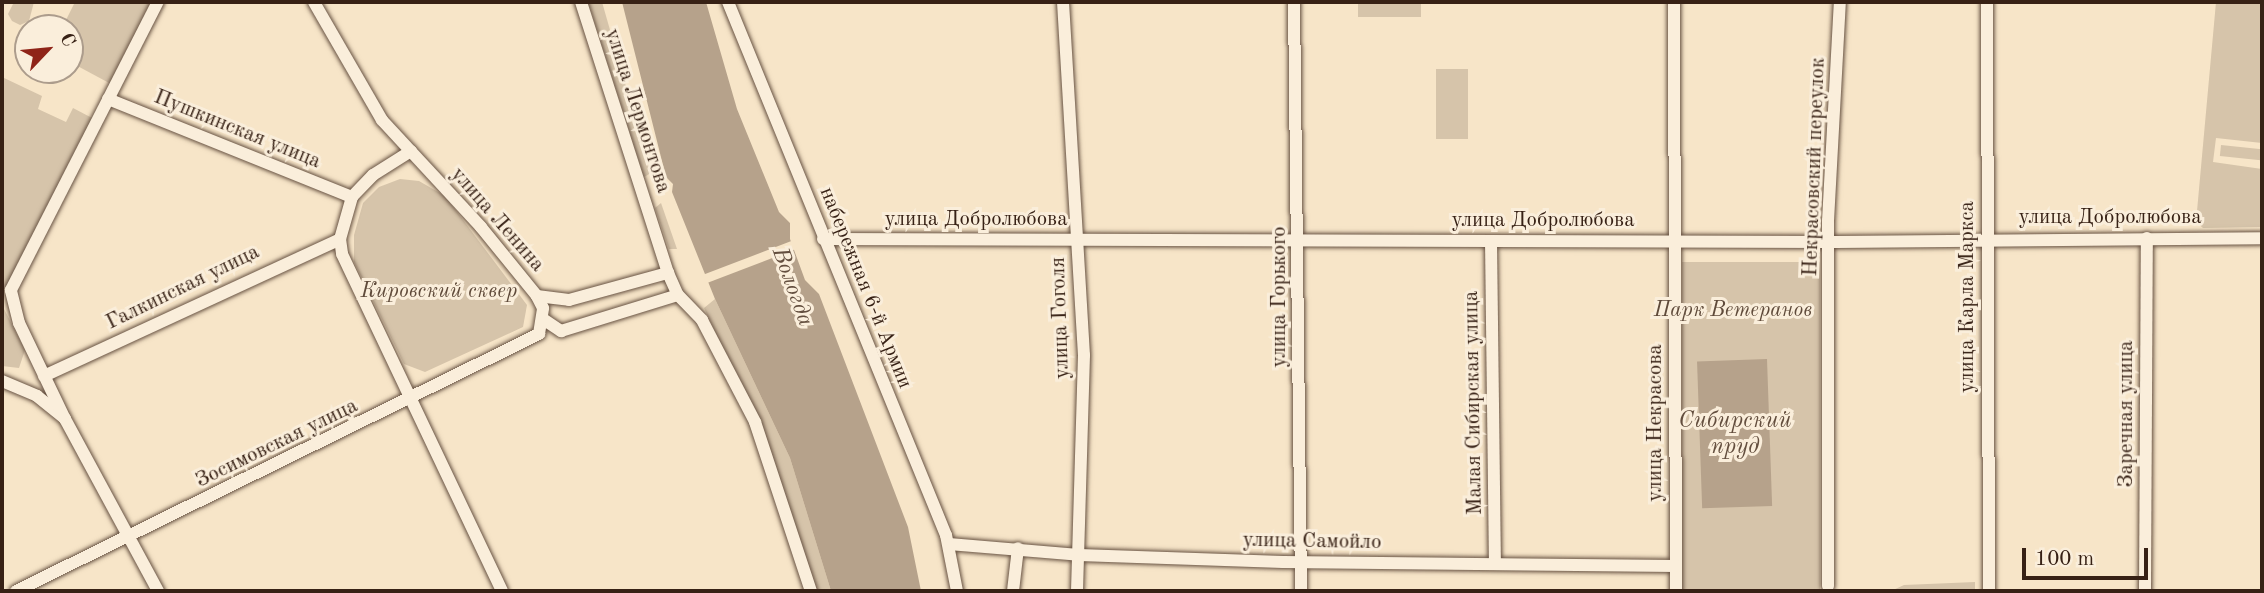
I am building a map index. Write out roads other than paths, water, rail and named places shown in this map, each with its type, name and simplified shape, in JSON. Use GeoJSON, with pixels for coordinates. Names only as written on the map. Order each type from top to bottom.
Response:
{"type":"FeatureCollection","features":[{"type":"Feature","properties":{"kind":"street"},"geometry":{"type":"LineString","coordinates":[[158,2],[12,290],[13,309],[44,376],[158,591]]}},
{"type":"Feature","properties":{"kind":"street","name":"улица Ленина"},"geometry":{"type":"LineString","coordinates":[[314,2],[369,101],[537,296],[543,319]]}},
{"type":"Feature","properties":{"kind":"street","name":"улица Лермонтова"},"geometry":{"type":"LineString","coordinates":[[581,2],[668,273],[678,295],[691,304],[702,320],[755,422],[811,591]]}},
{"type":"Feature","properties":{"kind":"street","name":"набережная 6-й Армии"},"geometry":{"type":"LineString","coordinates":[[728,2],[949,544],[957,591]]}},
{"type":"Feature","properties":{"kind":"street","name":"улица Гоголя"},"geometry":{"type":"LineString","coordinates":[[1063,2],[1084,355],[1077,591]]}},
{"type":"Feature","properties":{"kind":"street","name":"улица Горького"},"geometry":{"type":"LineString","coordinates":[[1294,2],[1301,591]]}},
{"type":"Feature","properties":{"kind":"street","name":"улица Некрасова"},"geometry":{"type":"LineString","coordinates":[[1674,2],[1676,591]]}},
{"type":"Feature","properties":{"kind":"street","name":"Некрасовский переулок"},"geometry":{"type":"LineString","coordinates":[[1828,586],[1830,242],[1840,2]]}},
{"type":"Feature","properties":{"kind":"street","name":"улица Карла Маркса"},"geometry":{"type":"LineString","coordinates":[[1987,2],[1989,591]]}},
{"type":"Feature","properties":{"kind":"street","name":"Пушкинская улица"},"geometry":{"type":"LineString","coordinates":[[108,99],[352,197]]}},
{"type":"Feature","properties":{"kind":"street"},"geometry":{"type":"LineString","coordinates":[[411,151],[373,175],[352,197],[340,239],[345,264],[502,591]]}},
{"type":"Feature","properties":{"kind":"street","name":"Заречная улица"},"geometry":{"type":"LineString","coordinates":[[2145,591],[2147,238]]}},
{"type":"Feature","properties":{"kind":"street","name":"улица Добролюбова"},"geometry":{"type":"LineString","coordinates":[[823,239],[1830,242],[2262,238]]}},
{"type":"Feature","properties":{"kind":"street","name":"Галкинская улица"},"geometry":{"type":"LineString","coordinates":[[44,376],[340,239]]}},
{"type":"Feature","properties":{"kind":"street","name":"Малая Сибирская улица"},"geometry":{"type":"LineString","coordinates":[[1491,241],[1495,564]]}},
{"type":"Feature","properties":{"kind":"street"},"geometry":{"type":"LineString","coordinates":[[537,296],[569,300],[668,273]]}},
{"type":"Feature","properties":{"kind":"street"},"geometry":{"type":"LineString","coordinates":[[543,319],[561,331],[678,295]]}},
{"type":"Feature","properties":{"kind":"street","name":"Зосимовская улица"},"geometry":{"type":"LineString","coordinates":[[16,591],[409,401],[539,334],[543,319]]}},
{"type":"Feature","properties":{"kind":"street"},"geometry":{"type":"LineString","coordinates":[[2,381],[37,396],[65,419]]}},
{"type":"Feature","properties":{"kind":"street","name":"улица Самойло"},"geometry":{"type":"LineString","coordinates":[[949,544],[1079,555],[1300,562],[1676,566]]}},
{"type":"Feature","properties":{"kind":"street"},"geometry":{"type":"LineString","coordinates":[[1013,591],[1018,548]]}},
{"type":"Feature","properties":{"kind":"water","name":"Вологда"},"geometry":{"type":"Polygon","coordinates":[[[622,2],[706,2],[737,109],[779,212],[790,223],[790,239],[805,280],[819,294],[908,527],[921,591],[831,591],[790,458],[715,299],[672,192],[673,184],[666,177],[622,2]]]}},
{"type":"Feature","properties":{"kind":"water","name":"Сибирский пруд"},"geometry":{"type":"Polygon","coordinates":[[[1767,359],[1772,506],[1702,508],[1697,361],[1767,359]]]}},
{"type":"Feature","properties":{"kind":"park label","name":"Кировский сквер"},"geometry":{"type":"Point","coordinates":[439,292]}},
{"type":"Feature","properties":{"kind":"park label","name":"Парк Ветеранов"},"geometry":{"type":"Point","coordinates":[1733,311]}}]}
